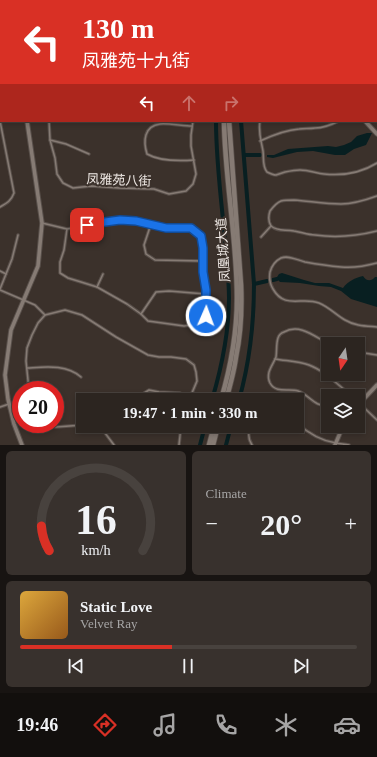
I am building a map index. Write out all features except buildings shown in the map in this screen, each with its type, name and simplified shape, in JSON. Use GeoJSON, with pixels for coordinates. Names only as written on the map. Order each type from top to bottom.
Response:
{"type":"FeatureCollection","features":[{"type":"Feature","properties":{"kind":"main road","name":"凤凰城大道"},"geometry":{"type":"LineString","coordinates":[[223,393],[232,354],[237,297],[236,266],[224,122]]}},
{"type":"Feature","properties":{"kind":"main road","name":"凤凰城大道"},"geometry":{"type":"LineString","coordinates":[[228,393],[238,350],[242,300],[229,122]]}},
{"type":"Feature","properties":{"kind":"main road"},"geometry":{"type":"LineString","coordinates":[[209,445],[212,433]]}},
{"type":"Feature","properties":{"kind":"main road"},"geometry":{"type":"LineString","coordinates":[[213,445],[216,433]]}},
{"type":"Feature","properties":{"kind":"street"},"geometry":{"type":"LineString","coordinates":[[22,445],[14,424],[4,375],[11,330],[38,266],[42,224],[27,122]]}},
{"type":"Feature","properties":{"kind":"street"},"geometry":{"type":"LineString","coordinates":[[366,122],[377,134]]}},
{"type":"Feature","properties":{"kind":"street"},"geometry":{"type":"LineString","coordinates":[[365,398],[377,385]]}},
{"type":"Feature","properties":{"kind":"street"},"geometry":{"type":"LineString","coordinates":[[336,444],[340,433]]}},
{"type":"Feature","properties":{"kind":"lane","name":"凤雅苑八街"},"geometry":{"type":"LineString","coordinates":[[49,122],[50,140],[55,158],[57,174],[63,183],[73,188],[91,186],[154,189],[169,194],[186,191],[193,184],[196,174],[191,146],[193,122]]}},
{"type":"Feature","properties":{"kind":"lane"},"geometry":{"type":"LineString","coordinates":[[260,122],[260,141],[263,152],[264,167],[271,174],[276,175],[299,170],[332,175],[360,171],[377,163]]}},
{"type":"Feature","properties":{"kind":"lane"},"geometry":{"type":"LineString","coordinates":[[260,141],[281,132],[301,128],[322,127],[337,122]]}},
{"type":"Feature","properties":{"kind":"lane"},"geometry":{"type":"LineString","coordinates":[[192,126],[160,124],[151,128],[146,135],[144,145],[147,154],[153,158],[184,161],[194,160]]}},
{"type":"Feature","properties":{"kind":"lane"},"geometry":{"type":"LineString","coordinates":[[0,207],[12,198],[14,193],[1,126]]}},
{"type":"Feature","properties":{"kind":"lane","name":"凤雅苑八街"},"geometry":{"type":"LineString","coordinates":[[50,140],[66,144],[89,154]]}},
{"type":"Feature","properties":{"kind":"lane"},"geometry":{"type":"LineString","coordinates":[[377,196],[361,201],[342,204],[283,200],[273,207],[268,217],[269,222],[274,229],[290,230],[315,235],[332,237],[354,236],[377,231]]}},
{"type":"Feature","properties":{"kind":"lane"},"geometry":{"type":"LineString","coordinates":[[42,224],[66,229],[120,220],[136,221],[166,228],[191,228],[201,236],[206,294],[206,316],[199,324],[184,326],[148,322],[142,314],[98,287],[68,278],[60,273],[60,262],[64,250],[66,229]]}},
{"type":"Feature","properties":{"kind":"lane"},"geometry":{"type":"LineString","coordinates":[[151,224],[144,245],[146,254],[155,260],[202,261]]}},
{"type":"Feature","properties":{"kind":"lane"},"geometry":{"type":"LineString","coordinates":[[261,237],[271,226]]}},
{"type":"Feature","properties":{"kind":"lane"},"geometry":{"type":"LineString","coordinates":[[18,235],[12,259],[0,289],[35,305],[45,314]]}},
{"type":"Feature","properties":{"kind":"lane"},"geometry":{"type":"LineString","coordinates":[[377,263],[341,267],[303,262],[289,257],[283,258],[274,263],[270,274],[270,282],[276,294],[286,301],[315,302],[332,310],[345,320],[354,324],[377,327]]}},
{"type":"Feature","properties":{"kind":"lane"},"geometry":{"type":"LineString","coordinates":[[0,271],[6,274]]}},
{"type":"Feature","properties":{"kind":"lane"},"geometry":{"type":"LineString","coordinates":[[98,287],[103,274]]}},
{"type":"Feature","properties":{"kind":"lane"},"geometry":{"type":"LineString","coordinates":[[142,314],[156,292],[169,291],[206,294]]}},
{"type":"Feature","properties":{"kind":"lane"},"geometry":{"type":"LineString","coordinates":[[28,381],[27,348],[32,335],[45,314],[64,310],[82,315],[148,355],[159,357],[171,356],[186,359],[194,365],[196,372],[196,381],[191,393]]}},
{"type":"Feature","properties":{"kind":"lane"},"geometry":{"type":"LineString","coordinates":[[321,340],[307,331],[300,329],[286,330],[281,333],[278,338],[276,356],[269,373],[270,383],[275,388],[280,390],[299,391],[315,403],[321,405]]}},
{"type":"Feature","properties":{"kind":"lane"},"geometry":{"type":"LineString","coordinates":[[365,353],[377,355]]}},
{"type":"Feature","properties":{"kind":"lane"},"geometry":{"type":"LineString","coordinates":[[275,359],[308,364],[326,374],[343,389]]}},
{"type":"Feature","properties":{"kind":"lane"},"geometry":{"type":"LineString","coordinates":[[27,368],[58,367],[76,372],[80,376]]}},
{"type":"Feature","properties":{"kind":"lane"},"geometry":{"type":"LineString","coordinates":[[144,393],[149,390],[180,393]]}},
{"type":"Feature","properties":{"kind":"lane"},"geometry":{"type":"LineString","coordinates":[[0,407],[9,404]]}},
{"type":"Feature","properties":{"kind":"lane"},"geometry":{"type":"LineString","coordinates":[[365,409],[377,420]]}},
{"type":"Feature","properties":{"kind":"lane"},"geometry":{"type":"LineString","coordinates":[[64,426],[76,426]]}},
{"type":"Feature","properties":{"kind":"lane"},"geometry":{"type":"LineString","coordinates":[[304,430],[336,444],[349,445]]}},
{"type":"Feature","properties":{"kind":"lane"},"geometry":{"type":"LineString","coordinates":[[105,433],[114,445]]}},
{"type":"Feature","properties":{"kind":"lane"},"geometry":{"type":"LineString","coordinates":[[179,445],[180,433]]}},
{"type":"Feature","properties":{"kind":"lane"},"geometry":{"type":"LineString","coordinates":[[248,433],[250,443],[252,445]]}},
{"type":"Feature","properties":{"kind":"water"},"geometry":{"type":"Polygon","coordinates":[[[372,133],[366,145],[354,149],[345,155],[335,155],[313,151],[297,152],[273,158],[267,157],[267,155],[274,155],[288,149],[328,146],[336,147],[351,142],[357,136],[372,133]]]}},
{"type":"Feature","properties":{"kind":"water"},"geometry":{"type":"Polygon","coordinates":[[[282,273],[315,283],[329,283],[343,288],[354,279],[363,276],[369,280],[377,277],[377,307],[351,299],[341,291],[331,287],[280,282],[277,277],[282,273]]]}},
{"type":"Feature","properties":{"kind":"waterway"},"geometry":{"type":"LineString","coordinates":[[214,393],[224,349],[229,311],[226,249],[218,169],[216,122]]}},
{"type":"Feature","properties":{"kind":"waterway"},"geometry":{"type":"LineString","coordinates":[[241,122],[254,284],[251,343],[241,393]]}},
{"type":"Feature","properties":{"kind":"waterway"},"geometry":{"type":"LineString","coordinates":[[244,155],[260,155]]}},
{"type":"Feature","properties":{"kind":"waterway"},"geometry":{"type":"LineString","coordinates":[[273,280],[277,279]]}},
{"type":"Feature","properties":{"kind":"waterway"},"geometry":{"type":"LineString","coordinates":[[254,284],[267,281]]}},
{"type":"Feature","properties":{"kind":"waterway"},"geometry":{"type":"LineString","coordinates":[[200,445],[203,433]]}},
{"type":"Feature","properties":{"kind":"waterway"},"geometry":{"type":"LineString","coordinates":[[226,445],[229,433]]}},
{"type":"Feature","properties":{"kind":"route"},"geometry":{"type":"LineString","coordinates":[[87,225],[120,220],[136,221],[166,228],[191,228],[201,236],[203,248],[203,272],[207,300],[206,316]]}}]}
